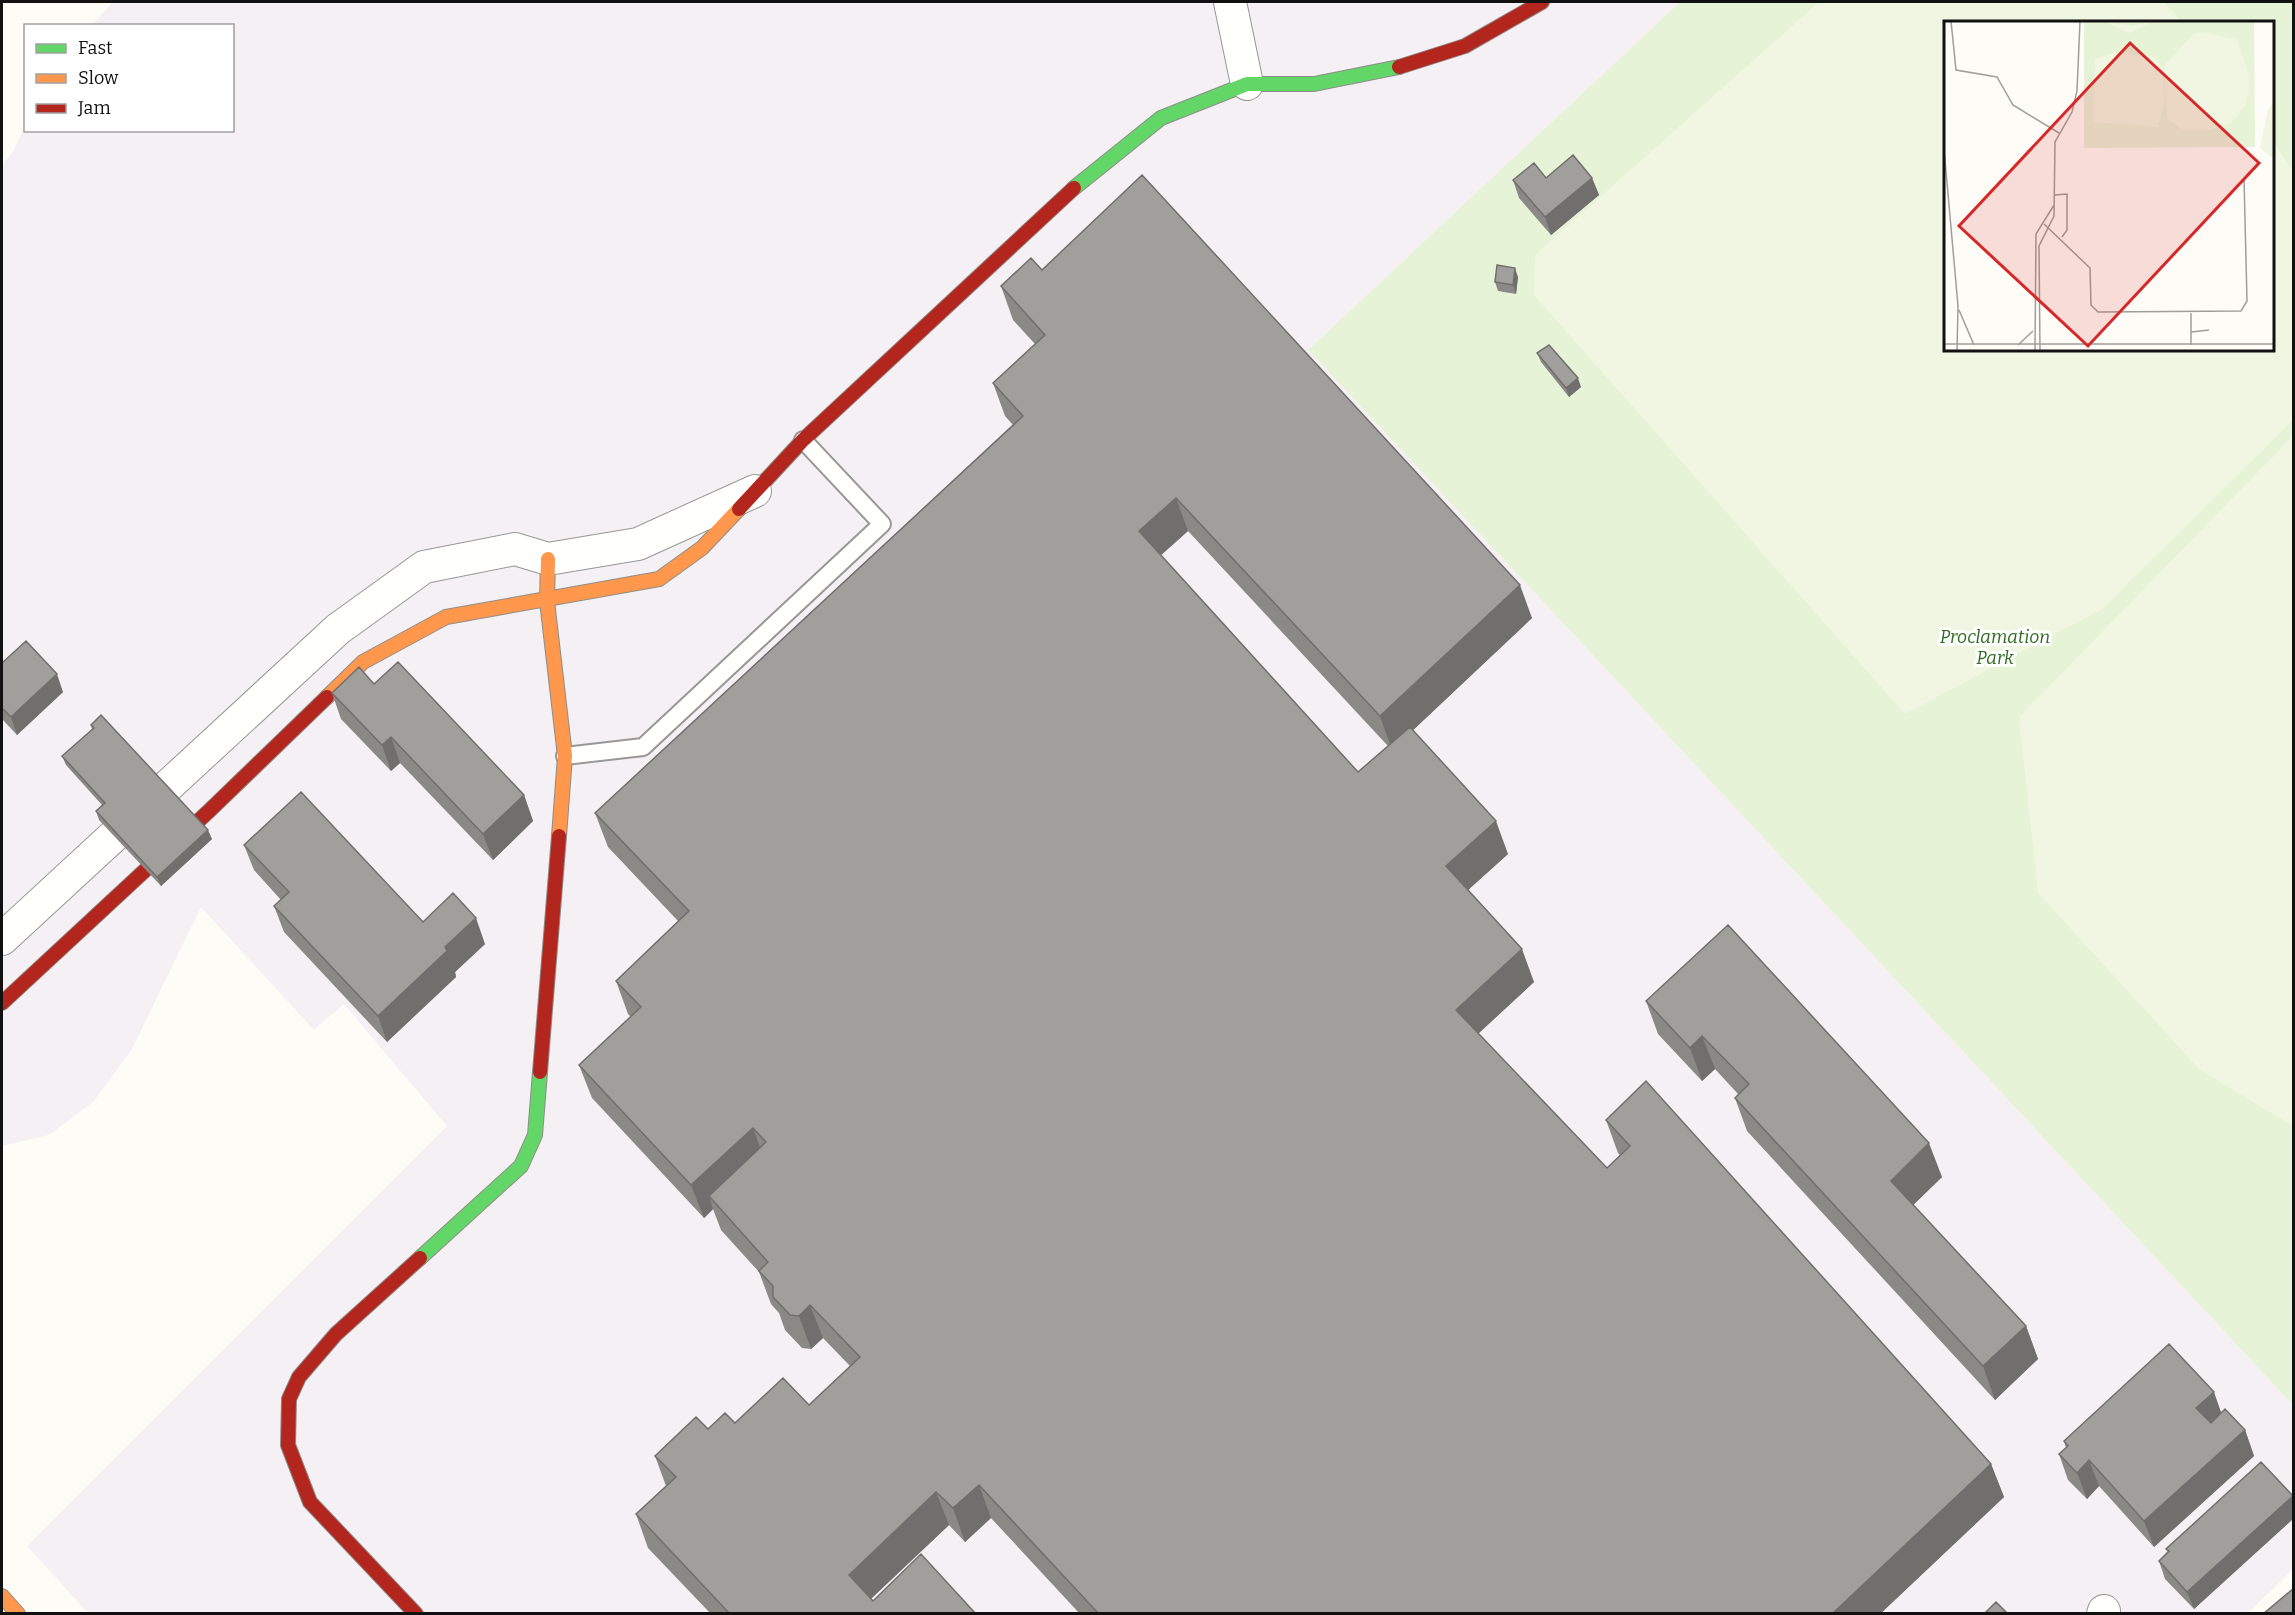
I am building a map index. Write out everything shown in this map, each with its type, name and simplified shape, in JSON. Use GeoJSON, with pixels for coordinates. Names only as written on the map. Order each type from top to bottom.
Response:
{"type":"FeatureCollection","features":[{"type":"Feature","properties":{"kind":"street"},"geometry":{"type":"LineString","coordinates":[[1230,2],[1247,84]]}},
{"type":"Feature","properties":{"kind":"street"},"geometry":{"type":"LineString","coordinates":[[2,1003],[209,811],[363,662],[446,617],[547,601],[659,579],[702,548],[803,440],[1092,171],[1161,118],[1247,84],[1314,84],[1382,72],[1465,46],[1542,2]]}},
{"type":"Feature","properties":{"kind":"street"},"geometry":{"type":"LineString","coordinates":[[2,939],[338,629],[424,567],[515,549],[548,559],[638,544],[756,491]]}},
{"type":"Feature","properties":{"kind":"street"},"geometry":{"type":"LineString","coordinates":[[416,1614],[310,1502],[288,1445],[289,1400],[299,1377],[336,1334],[521,1166],[535,1135],[565,756],[547,601],[548,559]]}},
{"type":"Feature","properties":{"kind":"street"},"geometry":{"type":"LineString","coordinates":[[2,1596],[18,1614]]}},
{"type":"Feature","properties":{"kind":"lane"},"geometry":{"type":"LineString","coordinates":[[565,756],[643,747],[882,524],[803,440]]}},
{"type":"Feature","properties":{"kind":"shaded area"},"geometry":{"type":"Polygon","coordinates":[[[113,2],[1680,2],[1308,350],[2293,1405],[2293,1569],[2247,1614],[88,1613],[27,1546],[447,1126],[344,1004],[314,1030],[201,907],[132,1049],[93,1102],[49,1135],[2,1146],[2,165],[13,152],[24,127],[24,132],[234,132],[234,24],[93,24],[113,2]]]}},
{"type":"Feature","properties":{"kind":"green space","name":"Proclamation Park"},"geometry":{"type":"Polygon","coordinates":[[[1680,2],[2293,2],[2293,1405],[1308,350],[1680,2]]]}},
{"type":"Feature","properties":{"kind":"green space"},"geometry":{"type":"Polygon","coordinates":[[[1819,2],[2164,2],[2181,21],[1944,21],[1944,351],[2274,351],[2274,142],[2293,171],[2293,420],[2102,609],[1905,714],[1534,295],[1535,255],[1819,2]]]}},
{"type":"Feature","properties":{"kind":"green space"},"geometry":{"type":"Polygon","coordinates":[[[2293,436],[2293,1126],[2199,1069],[2038,893],[2019,717],[2293,436]]]}},
{"type":"Feature","properties":{"kind":"building"},"geometry":{"type":"Polygon","coordinates":[[[1573,155],[1592,178],[1545,217],[1513,180],[1534,163],[1546,178],[1573,155]]]}},
{"type":"Feature","properties":{"kind":"building"},"geometry":{"type":"Polygon","coordinates":[[[1142,175],[1520,585],[1380,716],[1176,498],[1139,531],[1358,772],[1410,727],[1496,821],[1446,866],[1522,949],[1456,1010],[1607,1168],[1630,1146],[1606,1120],[1646,1081],[1991,1464],[1832,1614],[1099,1614],[979,1485],[953,1508],[936,1492],[849,1575],[873,1601],[921,1554],[976,1614],[730,1614],[636,1514],[676,1477],[655,1456],[696,1417],[708,1429],[725,1413],[735,1423],[783,1378],[809,1405],[860,1357],[810,1305],[799,1316],[790,1315],[773,1297],[773,1286],[759,1271],[768,1262],[709,1196],[766,1142],[753,1128],[691,1185],[579,1065],[641,1007],[616,981],[689,911],[595,813],[1023,416],[993,383],[1045,335],[1001,286],[1031,258],[1042,270],[1142,175]]]}},
{"type":"Feature","properties":{"kind":"building"},"geometry":{"type":"Polygon","coordinates":[[[1497,265],[1515,268],[1513,285],[1495,282],[1497,265]]]}},
{"type":"Feature","properties":{"kind":"building"},"geometry":{"type":"Polygon","coordinates":[[[1549,345],[1578,378],[1566,388],[1537,353],[1549,345]]]}},
{"type":"Feature","properties":{"kind":"building"},"geometry":{"type":"Polygon","coordinates":[[[26,641],[57,674],[11,717],[2,708],[2,663],[26,641]]]}},
{"type":"Feature","properties":{"kind":"building"},"geometry":{"type":"Polygon","coordinates":[[[398,662],[524,795],[483,834],[391,737],[382,745],[332,693],[359,667],[374,684],[398,662]]]}},
{"type":"Feature","properties":{"kind":"building"},"geometry":{"type":"Polygon","coordinates":[[[101,715],[208,830],[157,877],[96,811],[105,803],[62,756],[94,728],[91,725],[101,715]]]}},
{"type":"Feature","properties":{"kind":"building"},"geometry":{"type":"Polygon","coordinates":[[[301,792],[423,922],[453,893],[476,918],[445,947],[447,951],[378,1016],[274,906],[289,892],[244,845],[301,792]]]}},
{"type":"Feature","properties":{"kind":"building"},"geometry":{"type":"Polygon","coordinates":[[[1728,925],[1929,1143],[1891,1181],[2026,1326],[1983,1366],[1735,1098],[1749,1084],[1702,1036],[1690,1048],[1646,1001],[1728,925]]]}},
{"type":"Feature","properties":{"kind":"building"},"geometry":{"type":"Polygon","coordinates":[[[2169,1344],[2214,1392],[2196,1408],[2211,1423],[2225,1409],[2245,1430],[2144,1521],[2089,1460],[2077,1473],[2059,1454],[2068,1446],[2064,1441],[2169,1344]]]}},
{"type":"Feature","properties":{"kind":"building"},"geometry":{"type":"Polygon","coordinates":[[[2261,1462],[2293,1496],[2187,1592],[2159,1561],[2169,1551],[2166,1549],[2261,1462]]]}},
{"type":"Feature","properties":{"kind":"building"},"geometry":{"type":"Polygon","coordinates":[[[2294,1588],[2294,1614],[2263,1614],[2294,1588]]]}},
{"type":"Feature","properties":{"kind":"building"},"geometry":{"type":"Polygon","coordinates":[[[1996,1602],[2008,1614],[1984,1614],[1996,1602]]]}},
{"type":"Feature","properties":{"kind":"traffic: fast"},"geometry":{"type":"LineString","coordinates":[[1074,188],[1161,118],[1247,84],[1314,84],[1399,67]]}},
{"type":"Feature","properties":{"kind":"traffic: fast"},"geometry":{"type":"LineString","coordinates":[[420,1258],[521,1166],[535,1135],[540,1072]]}},
{"type":"Feature","properties":{"kind":"traffic: slow"},"geometry":{"type":"LineString","coordinates":[[327,697],[363,662],[446,617],[659,579],[702,548],[739,509]]}},
{"type":"Feature","properties":{"kind":"traffic: slow"},"geometry":{"type":"LineString","coordinates":[[548,559],[547,601],[565,756],[559,836]]}},
{"type":"Feature","properties":{"kind":"traffic: slow"},"geometry":{"type":"LineString","coordinates":[[2,1596],[18,1614]]}},
{"type":"Feature","properties":{"kind":"traffic: jam"},"geometry":{"type":"LineString","coordinates":[[1399,67],[1465,46],[1542,2]]}},
{"type":"Feature","properties":{"kind":"traffic: jam"},"geometry":{"type":"LineString","coordinates":[[739,509],[803,440],[1074,188]]}},
{"type":"Feature","properties":{"kind":"traffic: jam"},"geometry":{"type":"LineString","coordinates":[[2,1003],[209,811],[327,697]]}},
{"type":"Feature","properties":{"kind":"traffic: jam"},"geometry":{"type":"LineString","coordinates":[[540,1072],[559,836]]}},
{"type":"Feature","properties":{"kind":"traffic: jam"},"geometry":{"type":"LineString","coordinates":[[416,1614],[310,1502],[288,1445],[289,1399],[299,1377],[336,1334],[420,1258]]}}]}
